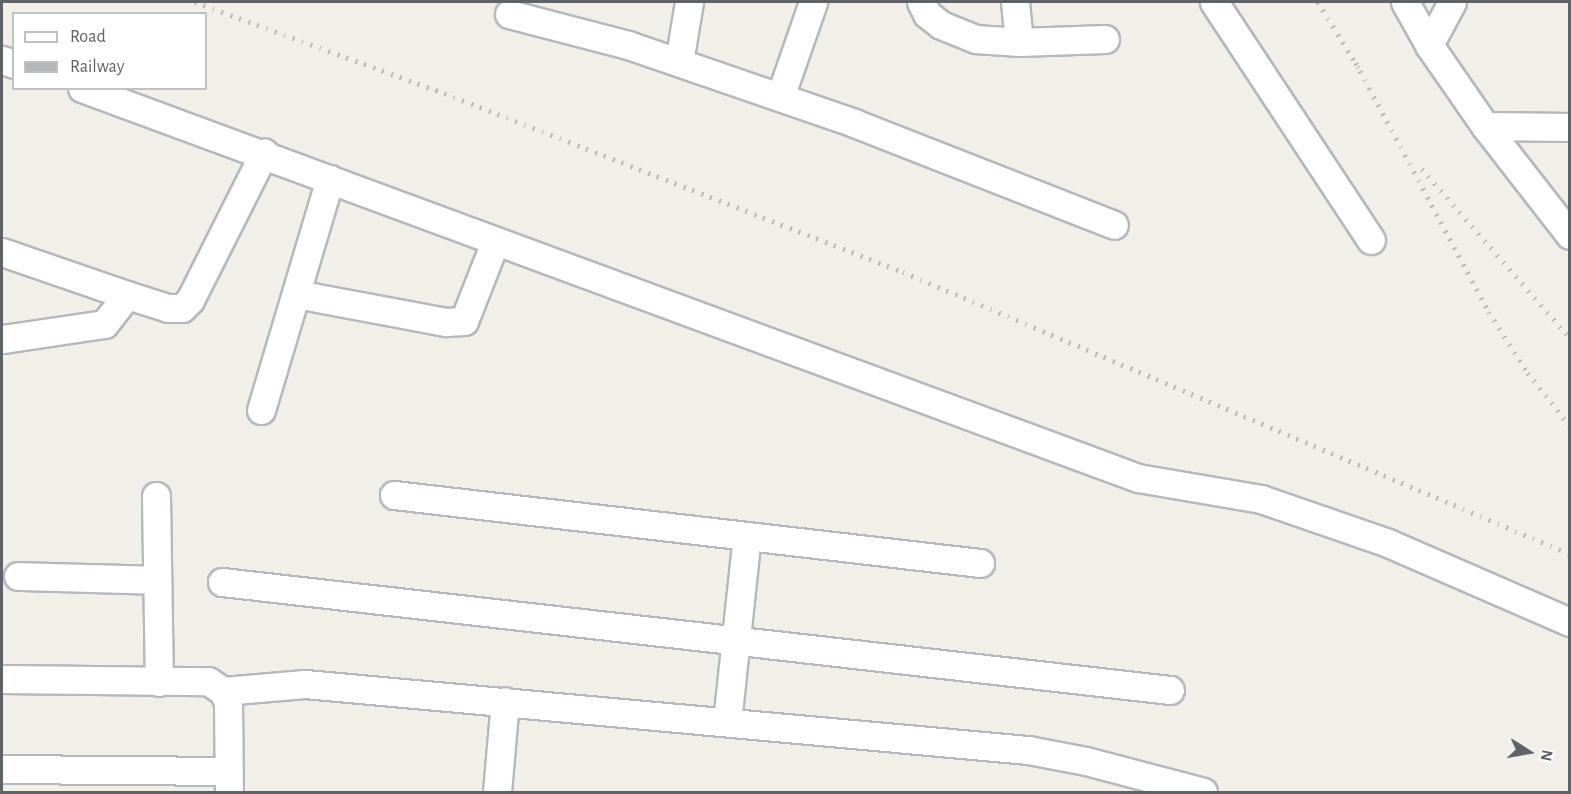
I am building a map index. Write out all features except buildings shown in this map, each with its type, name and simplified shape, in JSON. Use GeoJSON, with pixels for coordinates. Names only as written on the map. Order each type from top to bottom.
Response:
{"type":"FeatureCollection","features":[{"type":"Feature","properties":{"kind":"street"},"geometry":{"type":"LineString","coordinates":[[679,62],[688,2]]}},
{"type":"Feature","properties":{"kind":"street"},"geometry":{"type":"LineString","coordinates":[[780,97],[813,2]]}},
{"type":"Feature","properties":{"kind":"street"},"geometry":{"type":"LineString","coordinates":[[921,2],[927,14],[951,31],[976,39],[1019,42],[1105,39]]}},
{"type":"Feature","properties":{"kind":"street"},"geometry":{"type":"LineString","coordinates":[[1015,2],[1019,42]]}},
{"type":"Feature","properties":{"kind":"street"},"geometry":{"type":"LineString","coordinates":[[1214,2],[1371,240]]}},
{"type":"Feature","properties":{"kind":"street"},"geometry":{"type":"LineString","coordinates":[[1405,2],[1429,45],[1485,126],[1569,235]]}},
{"type":"Feature","properties":{"kind":"street"},"geometry":{"type":"LineString","coordinates":[[1429,45],[1452,2]]}},
{"type":"Feature","properties":{"kind":"street"},"geometry":{"type":"LineString","coordinates":[[510,15],[628,45],[780,97],[1114,225]]}},
{"type":"Feature","properties":{"kind":"street"},"geometry":{"type":"LineString","coordinates":[[88,90],[264,153],[495,242],[1138,478],[1261,499],[1388,543],[1569,622]]}},
{"type":"Feature","properties":{"kind":"street"},"geometry":{"type":"LineString","coordinates":[[1485,126],[1569,127]]}},
{"type":"Feature","properties":{"kind":"street"},"geometry":{"type":"LineString","coordinates":[[2,252],[168,308],[182,308],[190,300],[264,153]]}},
{"type":"Feature","properties":{"kind":"street"},"geometry":{"type":"LineString","coordinates":[[261,410],[330,179]]}},
{"type":"Feature","properties":{"kind":"street"},"geometry":{"type":"LineString","coordinates":[[296,294],[446,322],[464,321],[495,242]]}},
{"type":"Feature","properties":{"kind":"street"},"geometry":{"type":"LineString","coordinates":[[2,339],[104,324],[127,295]]}},
{"type":"Feature","properties":{"kind":"street"},"geometry":{"type":"LineString","coordinates":[[394,495],[980,563]]}},
{"type":"Feature","properties":{"kind":"street"},"geometry":{"type":"LineString","coordinates":[[156,496],[159,682]]}},
{"type":"Feature","properties":{"kind":"street"},"geometry":{"type":"LineString","coordinates":[[727,722],[734,640],[747,536]]}},
{"type":"Feature","properties":{"kind":"street"},"geometry":{"type":"LineString","coordinates":[[18,576],[157,580]]}},
{"type":"Feature","properties":{"kind":"street"},"geometry":{"type":"LineString","coordinates":[[222,582],[1170,690]]}},
{"type":"Feature","properties":{"kind":"street"},"geometry":{"type":"LineString","coordinates":[[2,679],[208,681],[223,691],[306,684],[1028,750],[1086,761],[1203,792]]}},
{"type":"Feature","properties":{"kind":"street"},"geometry":{"type":"LineString","coordinates":[[2,769],[229,782],[230,715],[223,691]]}},
{"type":"Feature","properties":{"kind":"street"},"geometry":{"type":"LineString","coordinates":[[497,792],[505,701]]}},
{"type":"Feature","properties":{"kind":"railway"},"geometry":{"type":"LineString","coordinates":[[195,2],[436,90],[903,272],[1570,554]]}},
{"type":"Feature","properties":{"kind":"railway"},"geometry":{"type":"LineString","coordinates":[[1318,2],[1360,70]]}},
{"type":"Feature","properties":{"kind":"railway"},"geometry":{"type":"LineString","coordinates":[[1356,63],[1489,312],[1528,373],[1570,426]]}},
{"type":"Feature","properties":{"kind":"railway"},"geometry":{"type":"LineString","coordinates":[[1422,169],[1570,338]]}}]}
